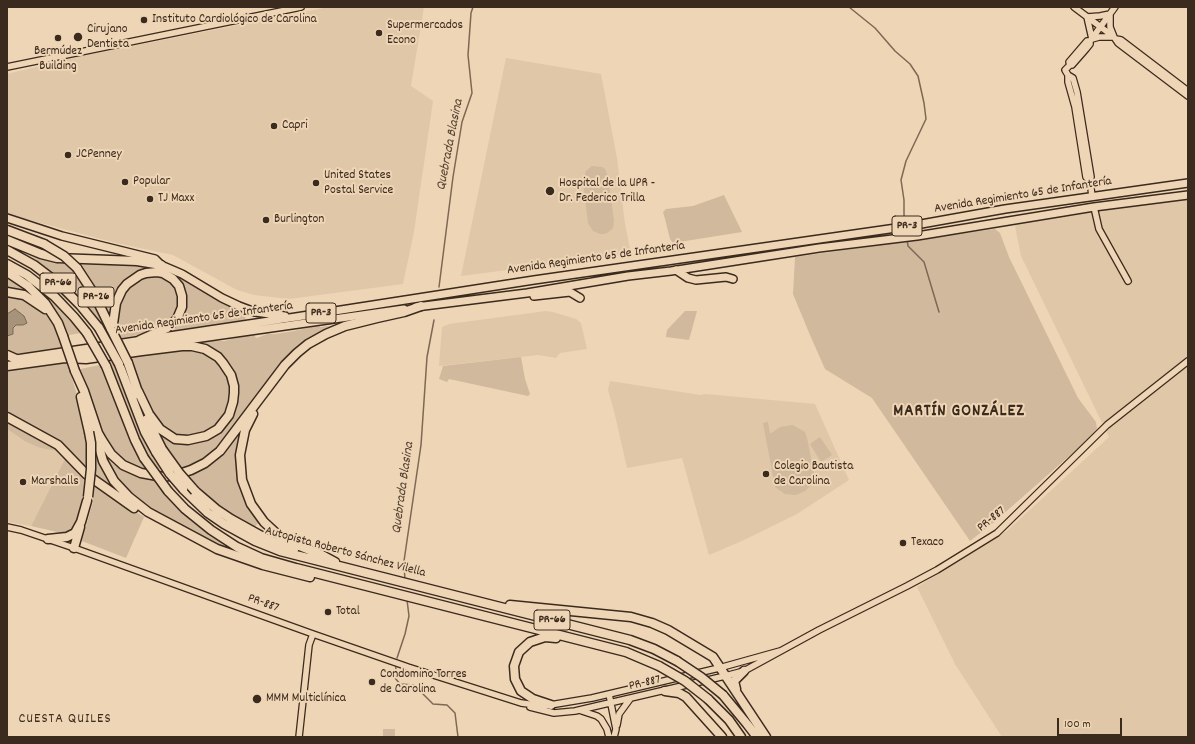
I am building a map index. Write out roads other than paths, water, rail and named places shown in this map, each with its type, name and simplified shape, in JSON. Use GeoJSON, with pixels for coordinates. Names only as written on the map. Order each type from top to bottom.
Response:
{"type":"FeatureCollection","features":[{"type":"Feature","properties":{"kind":"highway"},"geometry":{"type":"LineString","coordinates":[[7,226],[24,236]]}},
{"type":"Feature","properties":{"kind":"highway","name":"PR-26"},"geometry":{"type":"LineString","coordinates":[[7,230],[44,244],[64,256],[77,268],[94,294],[111,329],[123,364],[138,391]]}},
{"type":"Feature","properties":{"kind":"highway"},"geometry":{"type":"LineString","coordinates":[[7,240],[41,254],[57,258],[137,261],[161,265]]}},
{"type":"Feature","properties":{"kind":"highway","name":"Autopista Roberto Sánchez Vilella"},"geometry":{"type":"LineString","coordinates":[[7,250],[34,265],[59,284],[80,305],[99,328],[123,364],[145,432],[159,450],[170,474],[208,513],[231,529],[280,551],[630,640],[654,649],[701,676],[723,695],[757,737]]}},
{"type":"Feature","properties":{"kind":"highway","name":"Autopista Roberto Sánchez Vilella"},"geometry":{"type":"LineString","coordinates":[[7,264],[27,275],[54,296],[87,333],[106,366],[135,440],[144,458],[168,491],[185,509],[225,540],[249,553],[296,568],[626,652],[659,666],[685,681],[708,699],[729,720],[741,737]]}},
{"type":"Feature","properties":{"kind":"highway"},"geometry":{"type":"LineString","coordinates":[[7,272],[28,286],[52,313],[64,336],[75,371],[91,443],[91,469],[83,519],[74,548]]}},
{"type":"Feature","properties":{"kind":"highway"},"geometry":{"type":"LineString","coordinates":[[111,329],[116,303],[122,290],[140,275],[157,272],[163,273],[173,279],[179,286],[182,296],[182,307],[177,319],[167,328],[140,340]]}},
{"type":"Feature","properties":{"kind":"highway"},"geometry":{"type":"LineString","coordinates":[[7,292],[24,295],[52,313]]}},
{"type":"Feature","properties":{"kind":"highway"},"geometry":{"type":"LineString","coordinates":[[75,371],[84,391],[98,433],[111,454],[123,465],[141,473],[163,476],[179,474],[192,470],[205,463],[220,451],[265,391],[297,353],[322,336],[345,326],[404,312],[421,306]]}},
{"type":"Feature","properties":{"kind":"highway"},"geometry":{"type":"LineString","coordinates":[[65,358],[86,359],[182,346],[200,347],[213,354],[223,363],[234,386],[234,402],[229,415],[218,429],[206,436],[188,440],[175,439],[160,429],[153,420],[138,391]]}},
{"type":"Feature","properties":{"kind":"highway"},"geometry":{"type":"LineString","coordinates":[[7,356],[16,359]]}},
{"type":"Feature","properties":{"kind":"highway","name":"Avenida Regimiento 65 de Infantería"},"geometry":{"type":"LineString","coordinates":[[7,366],[65,358]]}},
{"type":"Feature","properties":{"kind":"highway","name":"Avenida Regimiento 65 de Infantería"},"geometry":{"type":"LineString","coordinates":[[7,360],[16,359]]}},
{"type":"Feature","properties":{"kind":"highway"},"geometry":{"type":"LineString","coordinates":[[138,391],[159,450],[195,491],[216,509],[251,531],[282,545],[344,567]]}},
{"type":"Feature","properties":{"kind":"highway"},"geometry":{"type":"LineString","coordinates":[[265,391],[245,430],[241,446],[240,471],[251,504],[264,522],[277,534],[292,543],[322,555],[344,567]]}},
{"type":"Feature","properties":{"kind":"highway"},"geometry":{"type":"LineString","coordinates":[[7,417],[58,445],[86,474],[146,515],[181,535],[197,542],[279,570],[370,592],[383,590]]}},
{"type":"Feature","properties":{"kind":"highway"},"geometry":{"type":"LineString","coordinates":[[94,420],[96,437],[103,461],[110,476],[120,488],[148,512],[217,549]]}},
{"type":"Feature","properties":{"kind":"highway"},"geometry":{"type":"LineString","coordinates":[[48,539],[67,537],[75,533],[81,522],[87,499]]}},
{"type":"Feature","properties":{"kind":"highway"},"geometry":{"type":"LineString","coordinates":[[469,600],[624,616],[642,620],[668,630],[713,657],[766,737]]}},
{"type":"Feature","properties":{"kind":"highway"},"geometry":{"type":"LineString","coordinates":[[551,706],[533,699],[522,691],[515,679],[515,662],[522,648],[534,640],[549,637],[569,638]]}},
{"type":"Feature","properties":{"kind":"highway"},"geometry":{"type":"LineString","coordinates":[[737,692],[734,681],[744,670]]}},
{"type":"Feature","properties":{"kind":"highway"},"geometry":{"type":"LineString","coordinates":[[665,690],[679,692],[686,697],[722,737]]}},
{"type":"Feature","properties":{"kind":"main road","name":"Avenida Regimiento 65 de Infantería"},"geometry":{"type":"LineString","coordinates":[[16,359],[534,280],[910,226],[1005,209],[1188,183]]}},
{"type":"Feature","properties":{"kind":"main road","name":"Avenida Regimiento 65 de Infantería"},"geometry":{"type":"LineString","coordinates":[[65,358],[349,316],[526,293],[628,276],[819,248],[917,236],[1094,207],[1188,195]]}},
{"type":"Feature","properties":{"kind":"main road"},"geometry":{"type":"LineString","coordinates":[[1173,198],[1188,199]]}},
{"type":"Feature","properties":{"kind":"main road"},"geometry":{"type":"LineString","coordinates":[[7,218],[62,236],[144,255],[155,259],[161,265],[182,274],[222,298],[239,306],[264,314],[296,317]]}},
{"type":"Feature","properties":{"kind":"main road"},"geometry":{"type":"LineString","coordinates":[[676,270],[688,278],[696,280],[726,277],[733,279]]}},
{"type":"Feature","properties":{"kind":"main road"},"geometry":{"type":"LineString","coordinates":[[526,293],[535,296],[570,292],[580,298]]}},
{"type":"Feature","properties":{"kind":"street"},"geometry":{"type":"LineString","coordinates":[[7,67],[301,7]]}},
{"type":"Feature","properties":{"kind":"street"},"geometry":{"type":"LineString","coordinates":[[1074,7],[1188,91]]}},
{"type":"Feature","properties":{"kind":"street"},"geometry":{"type":"LineString","coordinates":[[1091,40],[1115,7]]}},
{"type":"Feature","properties":{"kind":"street"},"geometry":{"type":"LineString","coordinates":[[1087,17],[1110,14]]}},
{"type":"Feature","properties":{"kind":"street"},"geometry":{"type":"LineString","coordinates":[[1110,14],[1110,27],[1118,43],[1188,96]]}},
{"type":"Feature","properties":{"kind":"street"},"geometry":{"type":"LineString","coordinates":[[1087,17],[1091,40]]}},
{"type":"Feature","properties":{"kind":"street"},"geometry":{"type":"LineString","coordinates":[[1092,196],[1090,181],[1091,177],[1086,164],[1079,116],[1068,82],[1068,75],[1065,70],[1070,65],[1069,62],[1084,48],[1087,41],[1099,37],[1115,38]]}},
{"type":"Feature","properties":{"kind":"street"},"geometry":{"type":"LineString","coordinates":[[1094,207],[1099,229],[1128,281]]}},
{"type":"Feature","properties":{"kind":"street","name":"PR-887"},"geometry":{"type":"LineString","coordinates":[[512,700],[525,706],[554,713],[579,710],[725,676],[744,670],[937,570],[997,533],[1107,425],[1188,361]]}},
{"type":"Feature","properties":{"kind":"street","name":"PR-887"},"geometry":{"type":"LineString","coordinates":[[7,528],[48,539],[313,634],[521,703],[551,706],[719,668],[780,651]]}},
{"type":"Feature","properties":{"kind":"street"},"geometry":{"type":"LineString","coordinates":[[299,737],[309,645],[313,634]]}},
{"type":"Feature","properties":{"kind":"street"},"geometry":{"type":"LineString","coordinates":[[609,694],[616,729]]}},
{"type":"Feature","properties":{"kind":"street"},"geometry":{"type":"LineString","coordinates":[[614,737],[619,714],[630,699]]}},
{"type":"Feature","properties":{"kind":"street"},"geometry":{"type":"LineString","coordinates":[[579,710],[597,716],[601,719],[607,729],[609,737]]}},
{"type":"Feature","properties":{"kind":"waterway","name":"Quebrada Blasina"},"geometry":{"type":"LineString","coordinates":[[439,287],[453,177],[462,122],[472,93],[468,55],[471,13],[473,7]]}},
{"type":"Feature","properties":{"kind":"waterway"},"geometry":{"type":"LineString","coordinates":[[849,7],[875,28],[895,51],[910,64],[918,76],[926,119],[906,161],[901,180],[905,223]]}},
{"type":"Feature","properties":{"kind":"waterway"},"geometry":{"type":"LineString","coordinates":[[907,239],[908,246],[924,262],[939,312]]}},
{"type":"Feature","properties":{"kind":"waterway","name":"Quebrada Blasina"},"geometry":{"type":"LineString","coordinates":[[405,581],[404,561],[421,445],[427,357],[434,320]]}},
{"type":"Feature","properties":{"kind":"waterway","name":"Quebrada Blasina"},"geometry":{"type":"LineString","coordinates":[[397,658],[409,616],[407,600]]}},
{"type":"Feature","properties":{"kind":"waterway","name":"Quebrada Blasina"},"geometry":{"type":"LineString","coordinates":[[396,666],[395,678],[400,684],[414,685],[433,704],[447,705],[455,713],[458,737]]}},
{"type":"Feature","properties":{"kind":"place","name":"Instituto Cardiológico de Carolina"},"geometry":{"type":"Point","coordinates":[144,20]}},
{"type":"Feature","properties":{"kind":"place","name":"Supermercados Econo"},"geometry":{"type":"Point","coordinates":[379,33]}},
{"type":"Feature","properties":{"kind":"place","name":"Cirujano Dentista"},"geometry":{"type":"Point","coordinates":[78,37]}},
{"type":"Feature","properties":{"kind":"place","name":"Bermúdez Building"},"geometry":{"type":"Point","coordinates":[58,38]}},
{"type":"Feature","properties":{"kind":"place","name":"Capri"},"geometry":{"type":"Point","coordinates":[274,126]}},
{"type":"Feature","properties":{"kind":"place","name":"JCPenney"},"geometry":{"type":"Point","coordinates":[68,155]}},
{"type":"Feature","properties":{"kind":"place","name":"Popular"},"geometry":{"type":"Point","coordinates":[125,182]}},
{"type":"Feature","properties":{"kind":"place","name":"United States Postal Service"},"geometry":{"type":"Point","coordinates":[316,183]}},
{"type":"Feature","properties":{"kind":"place","name":"Hospital de la UPR - Dr. Federico Trilla"},"geometry":{"type":"Point","coordinates":[550,191]}},
{"type":"Feature","properties":{"kind":"place","name":"TJ Maxx"},"geometry":{"type":"Point","coordinates":[150,199]}},
{"type":"Feature","properties":{"kind":"place","name":"Burlington"},"geometry":{"type":"Point","coordinates":[266,220]}},
{"type":"Feature","properties":{"kind":"place","name":"Colegio Bautista de Carolina"},"geometry":{"type":"Point","coordinates":[766,474]}},
{"type":"Feature","properties":{"kind":"place","name":"Marshalls"},"geometry":{"type":"Point","coordinates":[23,482]}},
{"type":"Feature","properties":{"kind":"place","name":"Texaco"},"geometry":{"type":"Point","coordinates":[903,543]}},
{"type":"Feature","properties":{"kind":"place","name":"Total"},"geometry":{"type":"Point","coordinates":[328,612]}},
{"type":"Feature","properties":{"kind":"place","name":"Condomino Torres de Carolina"},"geometry":{"type":"Point","coordinates":[372,682]}},
{"type":"Feature","properties":{"kind":"place","name":"MMM Multiclínica"},"geometry":{"type":"Point","coordinates":[257,699]}},
{"type":"Feature","properties":{"kind":"district","name":"MARTÍN GONZÁLEZ"},"geometry":{"type":"Point","coordinates":[959,413]}},
{"type":"Feature","properties":{"kind":"district","name":"CUESTA QUILES"},"geometry":{"type":"Point","coordinates":[65,720]}}]}
